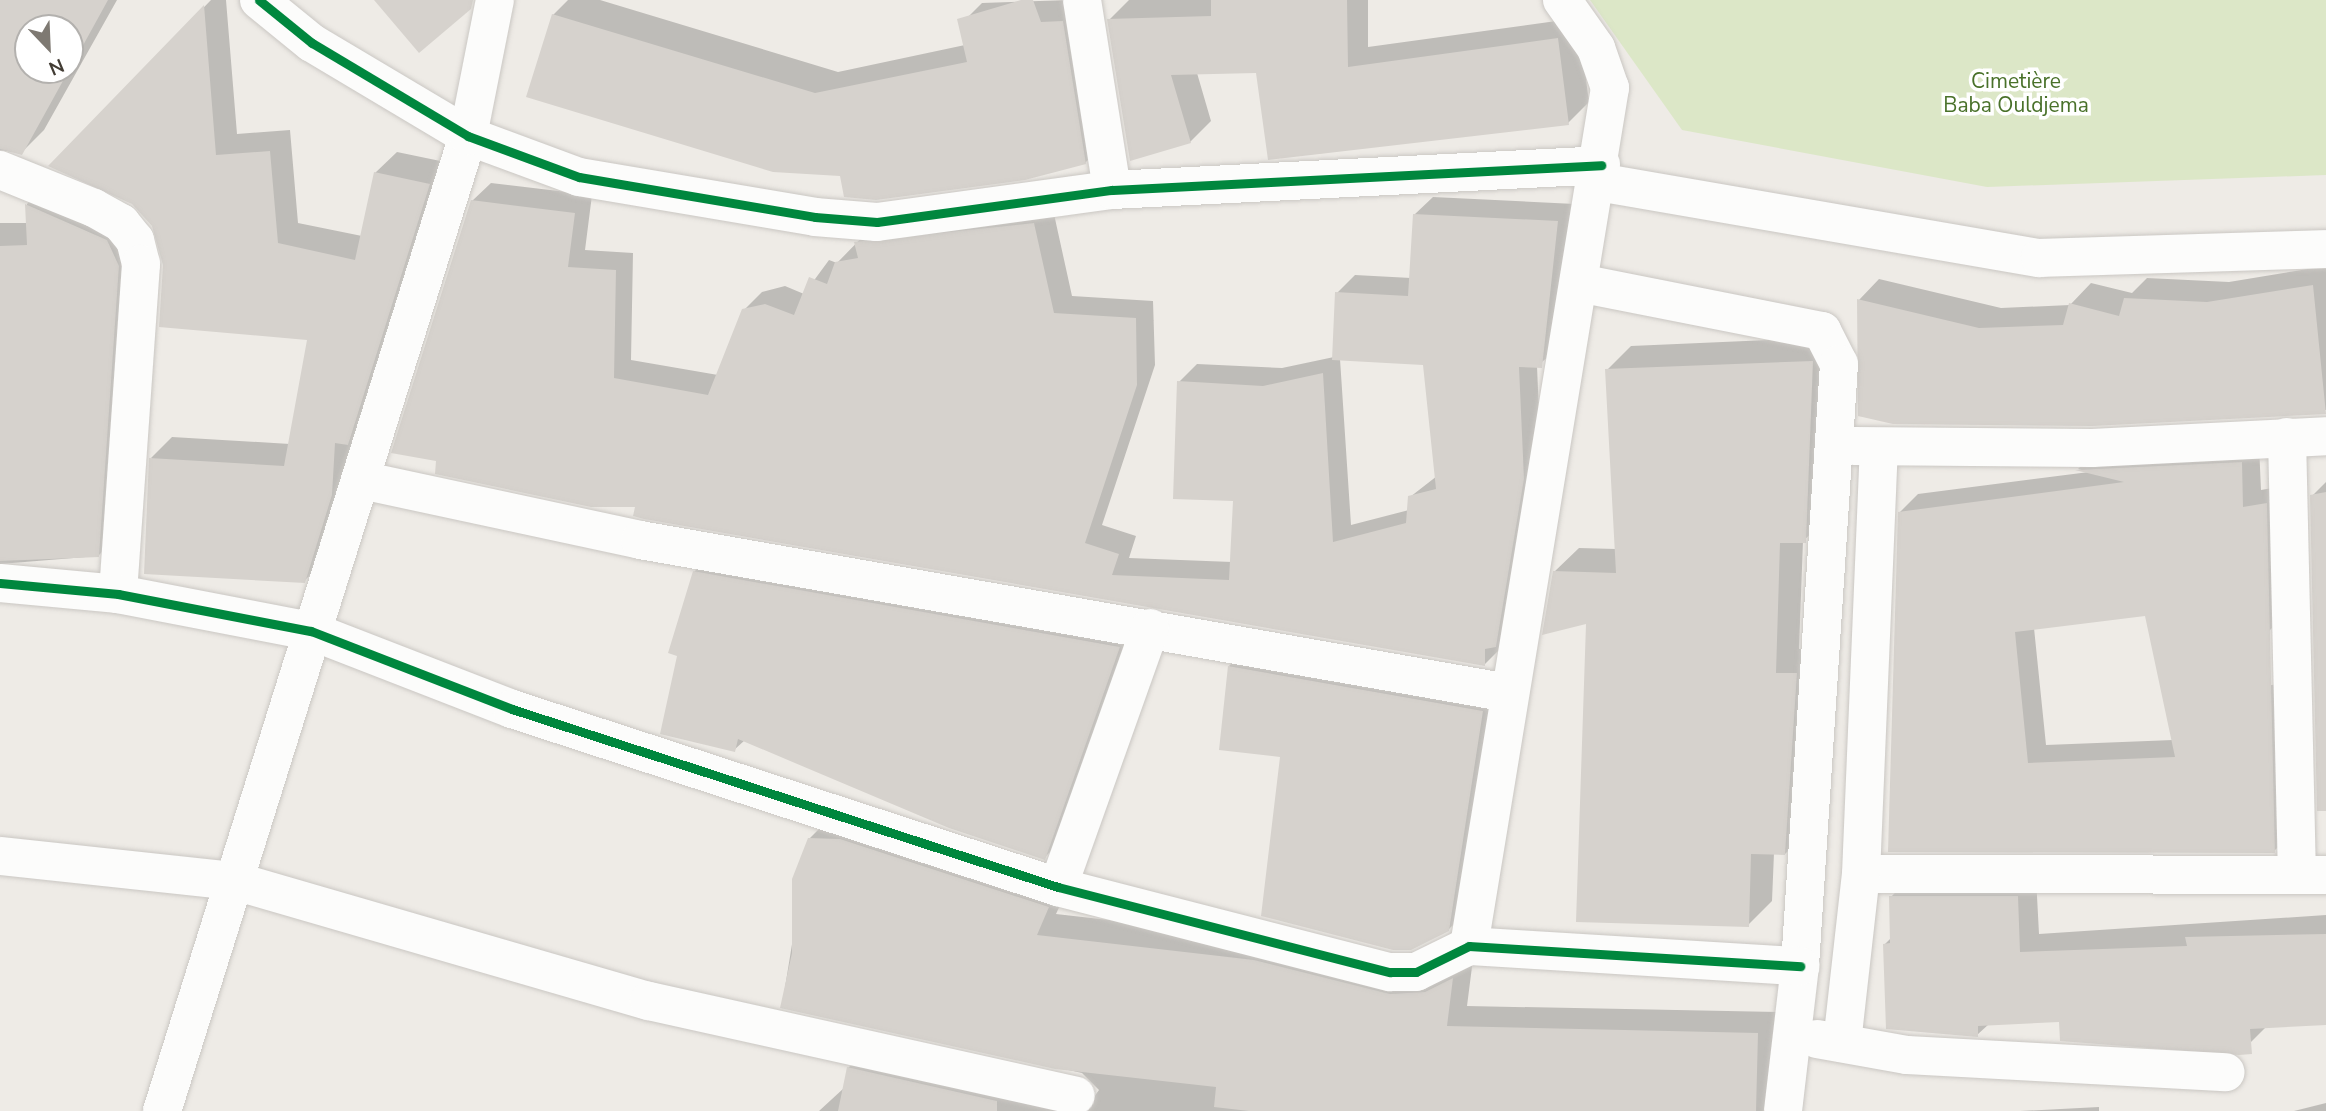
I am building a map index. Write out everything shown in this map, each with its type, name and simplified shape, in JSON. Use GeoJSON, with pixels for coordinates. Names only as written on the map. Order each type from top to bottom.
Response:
{"type":"FeatureCollection","features":[{"type":"Feature","properties":{"kind":"street"},"geometry":{"type":"LineString","coordinates":[[259,0],[312,43],[468,136],[579,177],[877,222],[1112,190],[1600,174],[2040,258],[2326,249]]}},
{"type":"Feature","properties":{"kind":"street"},"geometry":{"type":"LineString","coordinates":[[162,1111],[468,136],[494,14],[467,0]]}},
{"type":"Feature","properties":{"kind":"street"},"geometry":{"type":"LineString","coordinates":[[1082,0],[1112,190]]}},
{"type":"Feature","properties":{"kind":"street"},"geometry":{"type":"LineString","coordinates":[[1469,946],[1509,693],[1600,174],[1610,88],[1597,48],[1562,0]]}},
{"type":"Feature","properties":{"kind":"street"},"geometry":{"type":"LineString","coordinates":[[0,170],[93,208],[121,223],[135,240],[141,264],[118,594]]}},
{"type":"Feature","properties":{"kind":"street"},"geometry":{"type":"LineString","coordinates":[[1579,283],[1822,331],[1839,364],[1800,966],[1783,1111]]}},
{"type":"Feature","properties":{"kind":"street"},"geometry":{"type":"LineString","coordinates":[[1834,444],[1879,449],[2092,448],[2326,436]]}},
{"type":"Feature","properties":{"kind":"street"},"geometry":{"type":"LineString","coordinates":[[1861,874],[2311,875],[2287,437]]}},
{"type":"Feature","properties":{"kind":"street"},"geometry":{"type":"LineString","coordinates":[[1842,1043],[1861,874],[1879,449]]}},
{"type":"Feature","properties":{"kind":"street"},"geometry":{"type":"LineString","coordinates":[[361,480],[640,540],[1509,693]]}},
{"type":"Feature","properties":{"kind":"street"},"geometry":{"type":"LineString","coordinates":[[0,583],[118,594],[311,631],[512,709],[1058,887],[1390,972],[1416,972],[1469,946],[1800,966]]}},
{"type":"Feature","properties":{"kind":"street"},"geometry":{"type":"LineString","coordinates":[[1058,887],[1150,628]]}},
{"type":"Feature","properties":{"kind":"street"},"geometry":{"type":"LineString","coordinates":[[0,856],[234,881],[649,1001],[1076,1096]]}},
{"type":"Feature","properties":{"kind":"street"},"geometry":{"type":"LineString","coordinates":[[1791,1036],[1907,1055],[2226,1072]]}},
{"type":"Feature","properties":{"kind":"green space","name":"Cimetière Baba Ouldjema"},"geometry":{"type":"Polygon","coordinates":[[[1590,0],[2326,0],[2326,175],[1987,187],[1682,130],[1590,0]]]}},
{"type":"Feature","properties":{"kind":"building"},"geometry":{"type":"Polygon","coordinates":[[[0,0],[108,0],[84,44],[84,14],[14,14],[14,84],[61,84],[22,155],[0,149],[0,0]]]}},
{"type":"Feature","properties":{"kind":"building"},"geometry":{"type":"Polygon","coordinates":[[[374,0],[473,0],[471,9],[419,53],[374,0]]]}},
{"type":"Feature","properties":{"kind":"building"},"geometry":{"type":"Polygon","coordinates":[[[1021,0],[1033,0],[1041,22],[1063,21],[1086,164],[1025,180],[876,200],[844,197],[840,176],[773,172],[526,97],[552,14],[815,93],[967,62],[957,19],[1021,0]]]}},
{"type":"Feature","properties":{"kind":"building"},"geometry":{"type":"Polygon","coordinates":[[[1211,0],[1347,0],[1348,67],[1558,38],[1569,125],[1268,160],[1256,73],[1171,75],[1191,143],[1130,161],[1107,19],[1211,16],[1211,0]]]}},
{"type":"Feature","properties":{"kind":"building"},"geometry":{"type":"Polygon","coordinates":[[[204,5],[216,155],[270,151],[278,243],[355,260],[374,172],[430,184],[348,445],[335,443],[332,495],[305,583],[144,574],[149,458],[284,466],[307,340],[159,327],[163,265],[152,226],[132,204],[48,166],[204,5]]]}},
{"type":"Feature","properties":{"kind":"building"},"geometry":{"type":"Polygon","coordinates":[[[471,200],[575,213],[568,267],[616,270],[614,378],[708,395],[742,309],[765,304],[794,315],[809,277],[827,284],[835,262],[858,258],[854,242],[1034,223],[1054,313],[1136,318],[1137,385],[1085,543],[1119,554],[1112,575],[1229,580],[1233,501],[1173,499],[1177,381],[1263,386],[1323,373],[1333,542],[1406,523],[1408,496],[1436,489],[1423,365],[1332,360],[1335,292],[1408,296],[1413,214],[1558,221],[1542,368],[1519,367],[1524,479],[1496,647],[1485,649],[1485,666],[644,519],[633,516],[635,507],[591,507],[435,474],[436,461],[391,453],[471,200]]]}},
{"type":"Feature","properties":{"kind":"building"},"geometry":{"type":"Polygon","coordinates":[[[25,204],[107,240],[119,266],[99,557],[0,561],[0,246],[27,245],[25,204]]]}},
{"type":"Feature","properties":{"kind":"building"},"geometry":{"type":"Polygon","coordinates":[[[2313,285],[2326,414],[2092,426],[1893,424],[1858,416],[1857,299],[1979,328],[2063,325],[2069,303],[2119,316],[2124,298],[2207,302],[2313,285]]]}},
{"type":"Feature","properties":{"kind":"building"},"geometry":{"type":"Polygon","coordinates":[[[1813,361],[1806,543],[1780,543],[1776,673],[1797,673],[1785,855],[1751,854],[1749,927],[1576,922],[1586,624],[1542,635],[1553,571],[1616,573],[1605,369],[1813,361]]]}},
{"type":"Feature","properties":{"kind":"building"},"geometry":{"type":"Polygon","coordinates":[[[2242,462],[2243,507],[2267,503],[2275,853],[1888,852],[1898,512],[2124,482],[2075,470],[2242,462]],[[2145,616],[2015,632],[2028,763],[2175,757],[2145,616]]]}},
{"type":"Feature","properties":{"kind":"building"},"geometry":{"type":"Polygon","coordinates":[[[2326,492],[2326,811],[2317,811],[2310,495],[2326,492]]]}},
{"type":"Feature","properties":{"kind":"building"},"geometry":{"type":"Polygon","coordinates":[[[693,571],[1120,647],[1045,860],[949,828],[738,739],[735,752],[660,734],[677,656],[668,653],[693,571]]]}},
{"type":"Feature","properties":{"kind":"building"},"geometry":{"type":"Polygon","coordinates":[[[1228,666],[1483,711],[1449,931],[1411,950],[1393,950],[1261,916],[1280,757],[1219,750],[1228,666]]]}},
{"type":"Feature","properties":{"kind":"building"},"geometry":{"type":"Polygon","coordinates":[[[808,838],[840,839],[1049,907],[1037,935],[1254,960],[1390,994],[1425,992],[1453,978],[1447,1026],[1758,1033],[1756,1111],[1249,1111],[1214,1107],[1216,1087],[1055,1069],[780,1008],[792,953],[792,879],[808,838]]]}},
{"type":"Feature","properties":{"kind":"building"},"geometry":{"type":"Polygon","coordinates":[[[1889,896],[2018,896],[2020,952],[2187,946],[2185,937],[2326,934],[2326,1025],[2250,1029],[2252,1054],[2239,1055],[2060,1041],[2059,1022],[1978,1026],[1978,1037],[1886,1029],[1883,944],[1890,943],[1889,896]]]}},
{"type":"Feature","properties":{"kind":"building"},"geometry":{"type":"Polygon","coordinates":[[[847,1067],[997,1101],[997,1111],[838,1111],[847,1067]]]}},
{"type":"Feature","properties":{"kind":"cycle path"},"geometry":{"type":"LineString","coordinates":[[259,0],[312,43],[468,136],[579,177],[815,217],[877,222],[1112,190],[1601,165]]}},
{"type":"Feature","properties":{"kind":"cycle path"},"geometry":{"type":"LineString","coordinates":[[0,583],[118,594],[311,631],[512,709],[1058,887],[1390,972],[1416,972],[1469,946],[1800,966]]}}]}
